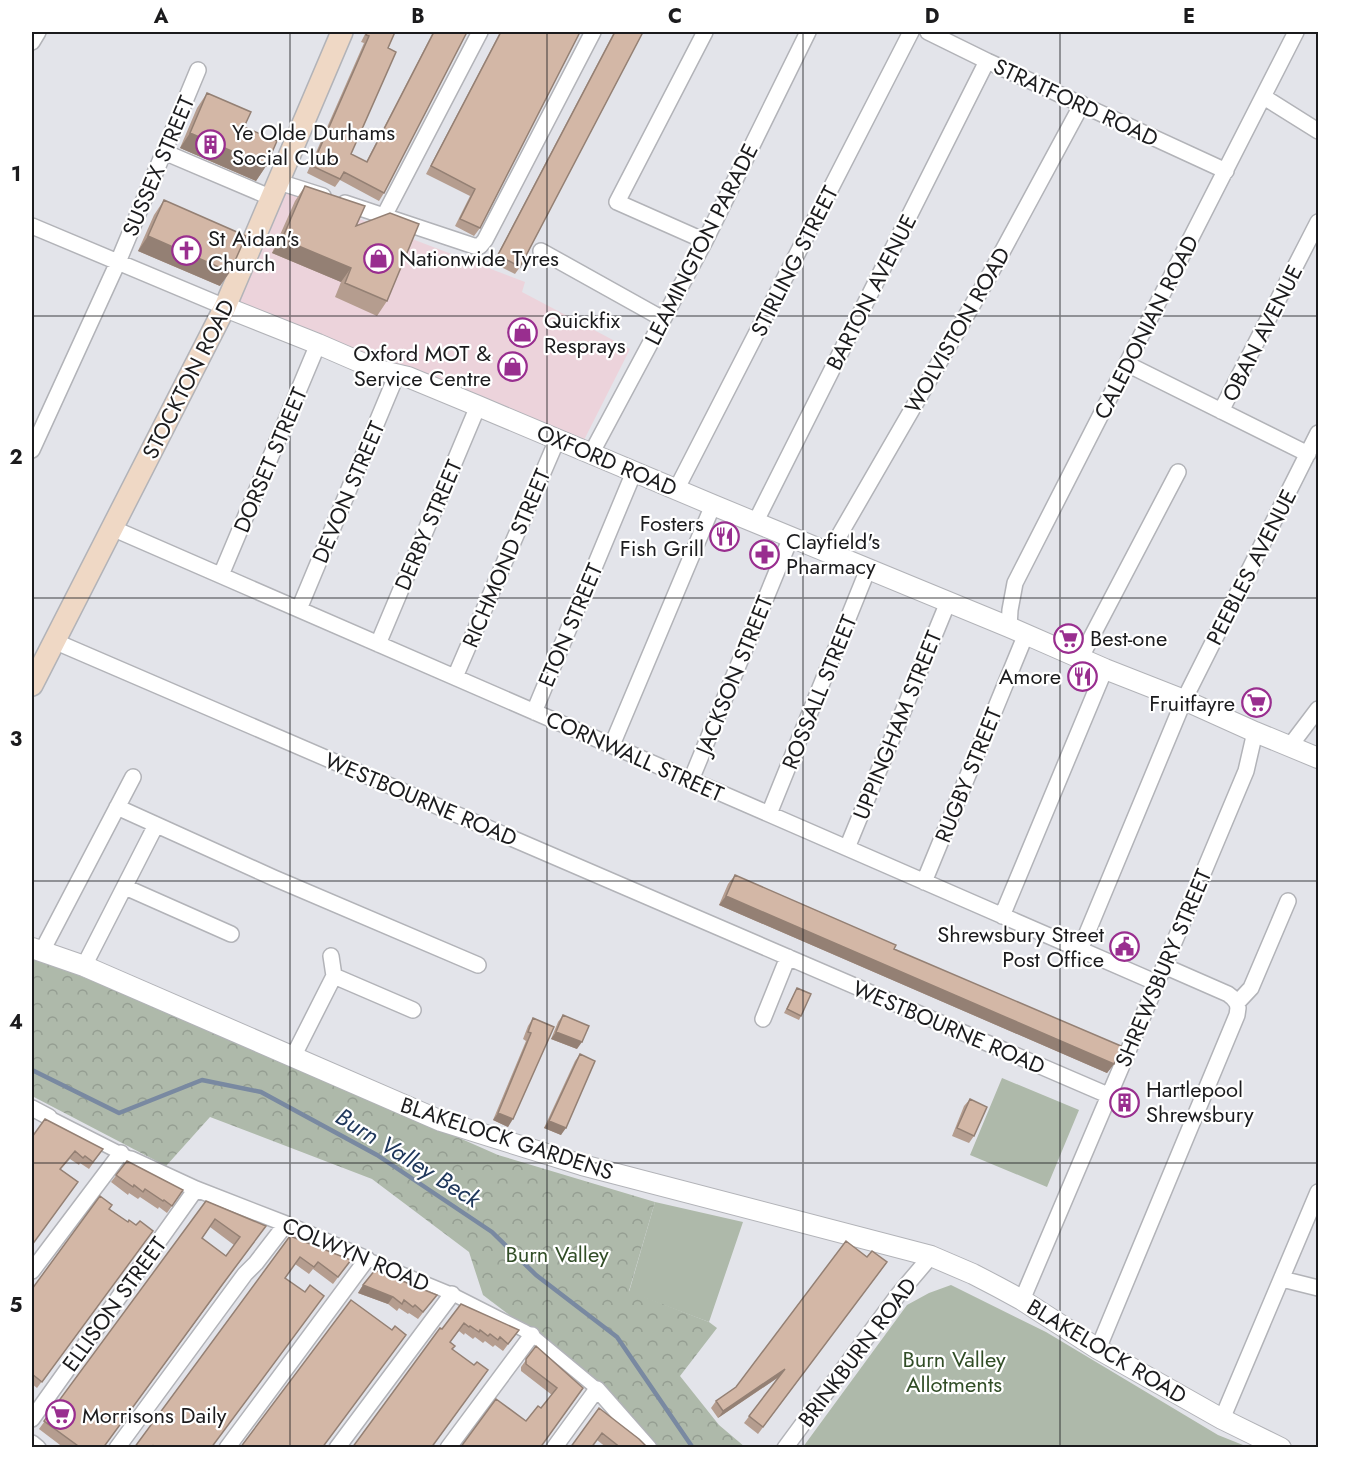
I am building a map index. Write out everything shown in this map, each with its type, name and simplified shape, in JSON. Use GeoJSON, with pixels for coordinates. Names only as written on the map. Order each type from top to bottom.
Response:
{"type":"FeatureCollection","features":[{"type":"Feature","properties":{"kind":"main road","name":"STOCKTON ROAD"},"geometry":{"type":"LineString","coordinates":[[32,686],[225,307],[342,32]]}},
{"type":"Feature","properties":{"kind":"street"},"geometry":{"type":"LineString","coordinates":[[32,42],[38,32]]}},
{"type":"Feature","properties":{"kind":"street"},"geometry":{"type":"LineString","coordinates":[[384,216],[480,32]]}},
{"type":"Feature","properties":{"kind":"street"},"geometry":{"type":"LineString","coordinates":[[164,152],[275,190],[384,216],[480,246],[593,32]]}},
{"type":"Feature","properties":{"kind":"street"},"geometry":{"type":"LineString","coordinates":[[705,32],[617,202],[705,241]]}},
{"type":"Feature","properties":{"kind":"street","name":"LEAMINGTON PARADE"},"geometry":{"type":"LineString","coordinates":[[591,454],[705,241],[808,32]]}},
{"type":"Feature","properties":{"kind":"street","name":"STIRLING STREET"},"geometry":{"type":"LineString","coordinates":[[676,490],[911,32]]}},
{"type":"Feature","properties":{"kind":"street","name":"STRATFORD ROAD"},"geometry":{"type":"LineString","coordinates":[[928,32],[950,36],[987,61],[1226,171]]}},
{"type":"Feature","properties":{"kind":"street","name":"CALEDONIAN ROAD"},"geometry":{"type":"LineString","coordinates":[[1017,630],[1010,610],[1015,583],[1296,32]]}},
{"type":"Feature","properties":{"kind":"street","name":"BARTON AVENUE"},"geometry":{"type":"LineString","coordinates":[[755,523],[987,61]]}},
{"type":"Feature","properties":{"kind":"street","name":"SUSSEX STREET"},"geometry":{"type":"LineString","coordinates":[[32,450],[118,262],[198,70]]}},
{"type":"Feature","properties":{"kind":"street"},"geometry":{"type":"LineString","coordinates":[[1264,97],[1318,131]]}},
{"type":"Feature","properties":{"kind":"street","name":"WOLVISTON ROAD"},"geometry":{"type":"LineString","coordinates":[[829,553],[988,278],[1082,104]]}},
{"type":"Feature","properties":{"kind":"street","name":"OBAN AVENUE"},"geometry":{"type":"LineString","coordinates":[[1221,411],[1318,222]]}},
{"type":"Feature","properties":{"kind":"street"},"geometry":{"type":"LineString","coordinates":[[32,226],[225,307]]}},
{"type":"Feature","properties":{"kind":"street"},"geometry":{"type":"LineString","coordinates":[[541,251],[663,319]]}},
{"type":"Feature","properties":{"kind":"street","name":"OXFORD ROAD"},"geometry":{"type":"LineString","coordinates":[[225,307],[378,370],[408,377],[1017,630],[1318,758]]}},
{"type":"Feature","properties":{"kind":"street","name":"DORSET STREET"},"geometry":{"type":"LineString","coordinates":[[221,575],[318,344]]}},
{"type":"Feature","properties":{"kind":"street"},"geometry":{"type":"LineString","coordinates":[[1127,364],[1308,454]]}},
{"type":"Feature","properties":{"kind":"street","name":"DEVON STREET"},"geometry":{"type":"LineString","coordinates":[[299,609],[397,374]]}},
{"type":"Feature","properties":{"kind":"street","name":"DERBY STREET"},"geometry":{"type":"LineString","coordinates":[[378,644],[478,406]]}},
{"type":"Feature","properties":{"kind":"street","name":"PEEBLES AVENUE"},"geometry":{"type":"LineString","coordinates":[[1080,950],[1184,700],[1318,433]]}},
{"type":"Feature","properties":{"kind":"street","name":"RICHMOND STREET"},"geometry":{"type":"LineString","coordinates":[[455,677],[557,440]]}},
{"type":"Feature","properties":{"kind":"street","name":"ETON STREET"},"geometry":{"type":"LineString","coordinates":[[534,712],[634,472]]}},
{"type":"Feature","properties":{"kind":"street"},"geometry":{"type":"LineString","coordinates":[[1081,657],[1178,472]]}},
{"type":"Feature","properties":{"kind":"street"},"geometry":{"type":"LineString","coordinates":[[612,745],[713,505]]}},
{"type":"Feature","properties":{"kind":"street","name":"CORNWALL STREET"},"geometry":{"type":"LineString","coordinates":[[112,528],[1157,983]]}},
{"type":"Feature","properties":{"kind":"street","name":"JACKSON STREET"},"geometry":{"type":"LineString","coordinates":[[691,780],[791,537]]}},
{"type":"Feature","properties":{"kind":"street","name":"ROSSALL STREET"},"geometry":{"type":"LineString","coordinates":[[769,814],[868,569]]}},
{"type":"Feature","properties":{"kind":"street","name":"UPPINGHAM STREET"},"geometry":{"type":"LineString","coordinates":[[847,848],[948,602]]}},
{"type":"Feature","properties":{"kind":"street","name":"RUGBY STREET"},"geometry":{"type":"LineString","coordinates":[[924,882],[1017,630]]}},
{"type":"Feature","properties":{"kind":"street","name":"WESTBOURNE ROAD"},"geometry":{"type":"LineString","coordinates":[[54,641],[1110,1096]]}},
{"type":"Feature","properties":{"kind":"street"},"geometry":{"type":"LineString","coordinates":[[1002,916],[1105,669]]}},
{"type":"Feature","properties":{"kind":"street"},"geometry":{"type":"LineString","coordinates":[[1290,746],[1318,709]]}},
{"type":"Feature","properties":{"kind":"street","name":"SHREWSBURY STREET"},"geometry":{"type":"LineString","coordinates":[[1022,1300],[1246,771],[1255,732]]}},
{"type":"Feature","properties":{"kind":"street"},"geometry":{"type":"LineString","coordinates":[[37,949],[134,777]]}},
{"type":"Feature","properties":{"kind":"street"},"geometry":{"type":"LineString","coordinates":[[117,807],[274,878],[478,965]]}},
{"type":"Feature","properties":{"kind":"street"},"geometry":{"type":"LineString","coordinates":[[84,966],[156,825]]}},
{"type":"Feature","properties":{"kind":"street"},"geometry":{"type":"LineString","coordinates":[[125,887],[231,934]]}},
{"type":"Feature","properties":{"kind":"street"},"geometry":{"type":"LineString","coordinates":[[1237,1003],[1251,988],[1288,901]]}},
{"type":"Feature","properties":{"kind":"street","name":"BLAKELOCK GARDENS"},"geometry":{"type":"LineString","coordinates":[[37,949],[84,966],[441,1121],[622,1176],[931,1257]]}},
{"type":"Feature","properties":{"kind":"street"},"geometry":{"type":"LineString","coordinates":[[293,1057],[334,976],[331,956]]}},
{"type":"Feature","properties":{"kind":"street"},"geometry":{"type":"LineString","coordinates":[[763,1019],[788,957]]}},
{"type":"Feature","properties":{"kind":"street"},"geometry":{"type":"LineString","coordinates":[[1098,1349],[1237,1015],[1237,1003],[1228,994],[1164,966]]}},
{"type":"Feature","properties":{"kind":"street"},"geometry":{"type":"LineString","coordinates":[[334,976],[413,1010]]}},
{"type":"Feature","properties":{"kind":"street","name":"COLWYN ROAD"},"geometry":{"type":"LineString","coordinates":[[37,1113],[196,1189],[452,1294],[532,1335],[597,1389],[649,1448]]}},
{"type":"Feature","properties":{"kind":"street"},"geometry":{"type":"LineString","coordinates":[[32,1271],[126,1156]]}},
{"type":"Feature","properties":{"kind":"street","name":"ELLISON STREET"},"geometry":{"type":"LineString","coordinates":[[32,1419],[196,1189]]}},
{"type":"Feature","properties":{"kind":"street"},"geometry":{"type":"LineString","coordinates":[[1222,1419],[1318,1192]]}},
{"type":"Feature","properties":{"kind":"street"},"geometry":{"type":"LineString","coordinates":[[117,1448],[245,1274],[286,1224]]}},
{"type":"Feature","properties":{"kind":"street","name":"BLAKELOCK ROAD"},"geometry":{"type":"LineString","coordinates":[[931,1257],[974,1274],[1022,1300],[1098,1349],[1222,1419],[1281,1448]]}},
{"type":"Feature","properties":{"kind":"street","name":"BRINKBURN ROAD"},"geometry":{"type":"LineString","coordinates":[[785,1448],[898,1295],[931,1257]]}},
{"type":"Feature","properties":{"kind":"street"},"geometry":{"type":"LineString","coordinates":[[227,1448],[367,1259]]}},
{"type":"Feature","properties":{"kind":"street"},"geometry":{"type":"LineString","coordinates":[[1282,1279],[1318,1288]]}},
{"type":"Feature","properties":{"kind":"street"},"geometry":{"type":"LineString","coordinates":[[337,1448],[452,1294]]}},
{"type":"Feature","properties":{"kind":"street"},"geometry":{"type":"LineString","coordinates":[[448,1448],[532,1335]]}},
{"type":"Feature","properties":{"kind":"street"},"geometry":{"type":"LineString","coordinates":[[554,1448],[597,1389]]}},
{"type":"Feature","properties":{"kind":"street"},"geometry":{"type":"LineString","coordinates":[[32,1443],[38,1448]]}},
{"type":"Feature","properties":{"kind":"shaded area"},"geometry":{"type":"Polygon","coordinates":[[[281,189],[525,282],[522,292],[630,349],[584,440],[232,301],[281,189]]]}},
{"type":"Feature","properties":{"kind":"green space","name":"Burn Valley"},"geometry":{"type":"Polygon","coordinates":[[[32,956],[255,1048],[498,1155],[655,1202],[629,1291],[709,1322],[717,1328],[680,1376],[719,1425],[745,1447],[652,1447],[602,1385],[483,1295],[469,1252],[372,1179],[210,1117],[166,1166],[32,1096],[32,956]]]}},
{"type":"Feature","properties":{"kind":"green space"},"geometry":{"type":"Polygon","coordinates":[[[1002,1078],[1079,1110],[1047,1187],[970,1155],[1002,1078]]]}},
{"type":"Feature","properties":{"kind":"green space"},"geometry":{"type":"Polygon","coordinates":[[[655,1202],[743,1222],[709,1322],[629,1292],[655,1202]]]}},
{"type":"Feature","properties":{"kind":"green space","name":"Burn Valley Allotments"},"geometry":{"type":"Polygon","coordinates":[[[951,1285],[1046,1332],[1218,1435],[1248,1447],[803,1447],[907,1305],[929,1293],[951,1285]]]}},
{"type":"Feature","properties":{"kind":"building"},"geometry":{"type":"Polygon","coordinates":[[[367,32],[395,32],[388,48],[396,52],[351,154],[367,162],[434,32],[467,32],[384,193],[344,172],[340,179],[312,166],[369,36],[366,35],[367,32]]]}},
{"type":"Feature","properties":{"kind":"building"},"geometry":{"type":"Polygon","coordinates":[[[501,32],[580,32],[480,228],[460,219],[475,189],[431,166],[501,32]]]}},
{"type":"Feature","properties":{"kind":"building"},"geometry":{"type":"Polygon","coordinates":[[[615,32],[643,32],[520,267],[498,255],[615,32]]]}},
{"type":"Feature","properties":{"kind":"building"},"geometry":{"type":"Polygon","coordinates":[[[207,93],[251,112],[244,127],[277,141],[266,166],[190,133],[207,93]]]}},
{"type":"Feature","properties":{"kind":"building"},"geometry":{"type":"Polygon","coordinates":[[[305,186],[365,206],[356,226],[390,213],[419,224],[387,301],[345,283],[351,268],[282,239],[305,186]]]}},
{"type":"Feature","properties":{"kind":"building"},"geometry":{"type":"Polygon","coordinates":[[[164,200],[246,236],[230,272],[148,236],[164,200]]]}},
{"type":"Feature","properties":{"kind":"building"},"geometry":{"type":"Polygon","coordinates":[[[735,875],[896,945],[894,949],[1121,1046],[1114,1064],[726,896],[735,875]]]}},
{"type":"Feature","properties":{"kind":"building"},"geometry":{"type":"Polygon","coordinates":[[[797,988],[811,994],[801,1016],[787,1009],[797,988]]]}},
{"type":"Feature","properties":{"kind":"building"},"geometry":{"type":"Polygon","coordinates":[[[563,1015],[589,1026],[582,1042],[556,1032],[563,1015]]]}},
{"type":"Feature","properties":{"kind":"building"},"geometry":{"type":"Polygon","coordinates":[[[533,1018],[554,1027],[513,1119],[498,1113],[531,1033],[528,1032],[533,1018]]]}},
{"type":"Feature","properties":{"kind":"building"},"geometry":{"type":"Polygon","coordinates":[[[580,1054],[595,1061],[566,1128],[549,1121],[580,1054]]]}},
{"type":"Feature","properties":{"kind":"building"},"geometry":{"type":"Polygon","coordinates":[[[970,1099],[987,1107],[974,1136],[957,1128],[970,1099]]]}},
{"type":"Feature","properties":{"kind":"building"},"geometry":{"type":"Polygon","coordinates":[[[45,1119],[103,1149],[93,1162],[85,1156],[83,1158],[75,1151],[60,1169],[78,1182],[32,1245],[32,1137],[45,1119]]]}},
{"type":"Feature","properties":{"kind":"building"},"geometry":{"type":"Polygon","coordinates":[[[127,1161],[183,1190],[172,1206],[145,1189],[143,1192],[134,1185],[133,1187],[116,1175],[127,1161]]]}},
{"type":"Feature","properties":{"kind":"building"},"geometry":{"type":"Polygon","coordinates":[[[100,1196],[112,1205],[109,1209],[128,1222],[129,1220],[136,1225],[140,1221],[153,1231],[42,1382],[32,1374],[32,1289],[100,1196]]]}},
{"type":"Feature","properties":{"kind":"building"},"geometry":{"type":"Polygon","coordinates":[[[206,1201],[266,1226],[103,1448],[81,1448],[44,1421],[206,1201]],[[215,1219],[202,1238],[226,1256],[240,1237],[215,1219]]]}},
{"type":"Feature","properties":{"kind":"building"},"geometry":{"type":"Polygon","coordinates":[[[290,1236],[351,1260],[338,1277],[318,1262],[314,1267],[300,1257],[285,1278],[305,1292],[310,1285],[324,1296],[211,1448],[154,1448],[153,1446],[152,1448],[134,1448],[290,1236]]]}},
{"type":"Feature","properties":{"kind":"building"},"geometry":{"type":"Polygon","coordinates":[[[846,1241],[867,1257],[872,1251],[887,1262],[763,1427],[749,1416],[785,1369],[723,1411],[716,1401],[736,1387],[846,1241]]]}},
{"type":"Feature","properties":{"kind":"building"},"geometry":{"type":"Polygon","coordinates":[[[375,1270],[437,1295],[423,1312],[404,1300],[402,1304],[393,1297],[363,1285],[375,1270]]]}},
{"type":"Feature","properties":{"kind":"building"},"geometry":{"type":"Polygon","coordinates":[[[351,1300],[392,1330],[395,1326],[406,1335],[322,1448],[240,1448],[351,1300]]]}},
{"type":"Feature","properties":{"kind":"building"},"geometry":{"type":"Polygon","coordinates":[[[461,1304],[519,1330],[508,1344],[500,1337],[498,1340],[464,1323],[450,1342],[455,1346],[452,1349],[474,1365],[477,1362],[488,1370],[431,1448],[352,1448],[440,1328],[442,1329],[461,1304]]]}},
{"type":"Feature","properties":{"kind":"building"},"geometry":{"type":"Polygon","coordinates":[[[536,1346],[583,1388],[540,1448],[460,1448],[496,1399],[526,1421],[538,1406],[541,1408],[557,1388],[526,1364],[526,1359],[536,1346]]]}},
{"type":"Feature","properties":{"kind":"building"},"geometry":{"type":"Polygon","coordinates":[[[599,1408],[648,1448],[621,1448],[602,1433],[591,1448],[570,1448],[599,1408]]]}},
{"type":"Feature","properties":{"kind":"waterway","name":"Burn Valley Beck"},"geometry":{"type":"LineString","coordinates":[[32,1070],[119,1113],[202,1080],[261,1092],[377,1155],[492,1232],[536,1275],[617,1337],[693,1448]]}},
{"type":"Feature","properties":{"kind":"place","name":"Ye Olde Durhams Social Club"},"geometry":{"type":"Point","coordinates":[211,145]}},
{"type":"Feature","properties":{"kind":"place","name":"St Aidan's Church"},"geometry":{"type":"Point","coordinates":[187,251]}},
{"type":"Feature","properties":{"kind":"place","name":"Nationwide Tyres"},"geometry":{"type":"Point","coordinates":[378,258]}},
{"type":"Feature","properties":{"kind":"place","name":"Quickfix Resprays"},"geometry":{"type":"Point","coordinates":[523,333]}},
{"type":"Feature","properties":{"kind":"place","name":"Oxford MOT & Service Centre"},"geometry":{"type":"Point","coordinates":[512,366]}},
{"type":"Feature","properties":{"kind":"place","name":"Fosters Fish Grill"},"geometry":{"type":"Point","coordinates":[725,536]}},
{"type":"Feature","properties":{"kind":"place","name":"Clayfield's Pharmacy"},"geometry":{"type":"Point","coordinates":[765,554]}},
{"type":"Feature","properties":{"kind":"place","name":"Best-one"},"geometry":{"type":"Point","coordinates":[1069,638]}},
{"type":"Feature","properties":{"kind":"place","name":"Amore"},"geometry":{"type":"Point","coordinates":[1082,676]}},
{"type":"Feature","properties":{"kind":"place","name":"Fruitfayre"},"geometry":{"type":"Point","coordinates":[1256,703]}},
{"type":"Feature","properties":{"kind":"place","name":"Shrewsbury Street Post Office"},"geometry":{"type":"Point","coordinates":[1125,947]}},
{"type":"Feature","properties":{"kind":"place","name":"Hartlepool Shrewsbury"},"geometry":{"type":"Point","coordinates":[1125,1102]}},
{"type":"Feature","properties":{"kind":"place","name":"Morrisons Daily"},"geometry":{"type":"Point","coordinates":[61,1415]}}]}
